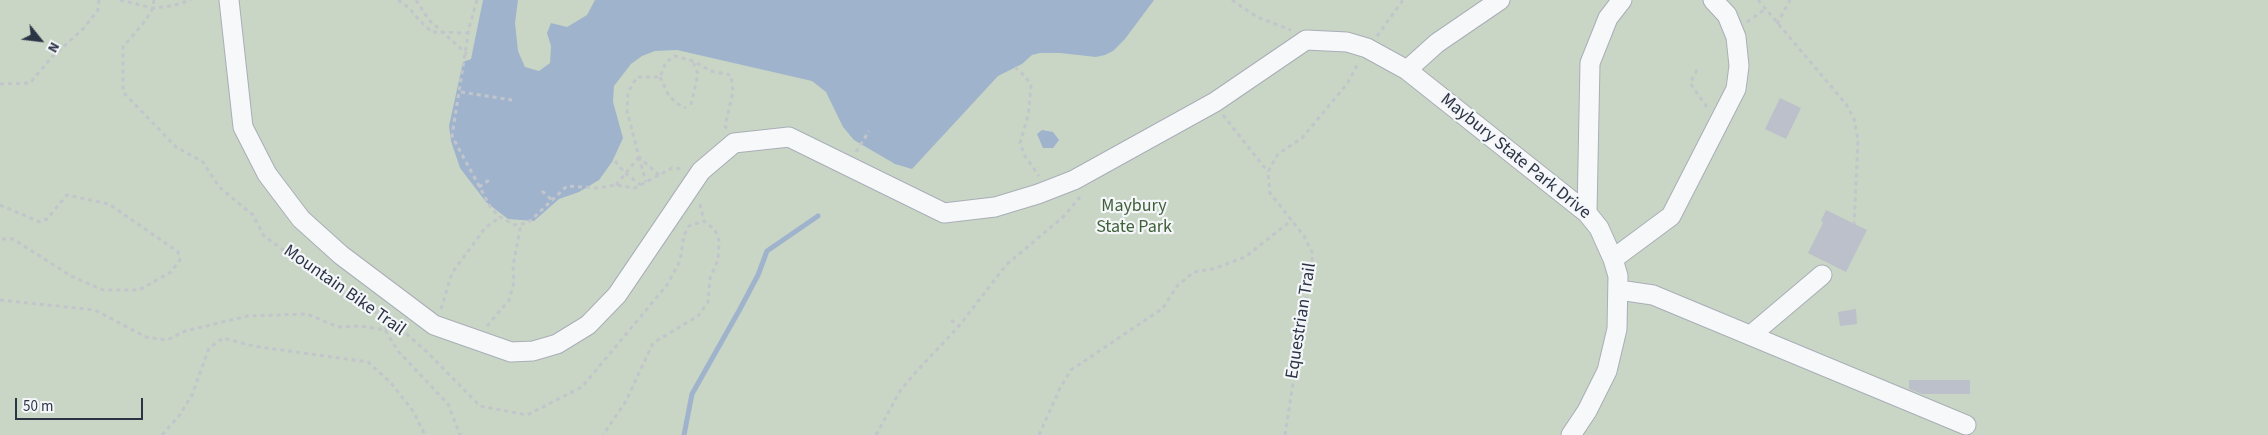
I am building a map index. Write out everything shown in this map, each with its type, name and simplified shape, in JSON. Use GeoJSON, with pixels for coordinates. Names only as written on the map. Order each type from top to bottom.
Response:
{"type":"FeatureCollection","features":[{"type":"Feature","properties":{"kind":"lane"},"geometry":{"type":"LineString","coordinates":[[229,0],[243,127],[267,174],[301,219],[328,243],[434,325],[511,352],[533,351],[557,344],[588,325],[617,295],[700,170],[734,143],[789,137],[944,213],[995,207],[1078,178],[1215,102],[1306,40]]}},
{"type":"Feature","properties":{"kind":"lane"},"geometry":{"type":"LineString","coordinates":[[1401,66],[1500,0]]}},
{"type":"Feature","properties":{"kind":"lane"},"geometry":{"type":"LineString","coordinates":[[1587,213],[1590,63],[1608,18],[1622,0]]}},
{"type":"Feature","properties":{"kind":"lane"},"geometry":{"type":"LineString","coordinates":[[1613,259],[1671,216],[1736,89],[1739,66],[1736,37],[1727,16],[1713,0]]}},
{"type":"Feature","properties":{"kind":"lane","name":"Maybury State Park Drive"},"geometry":{"type":"LineString","coordinates":[[1306,40],[1347,42],[1367,48],[1401,66],[1587,213],[1599,228],[1613,259],[1619,290],[1617,329],[1607,371],[1587,411],[1571,435]]}},
{"type":"Feature","properties":{"kind":"lane"},"geometry":{"type":"LineString","coordinates":[[1751,335],[1822,275]]}},
{"type":"Feature","properties":{"kind":"lane"},"geometry":{"type":"LineString","coordinates":[[1619,290],[1653,295],[1966,425]]}},
{"type":"Feature","properties":{"kind":"path"},"geometry":{"type":"LineString","coordinates":[[0,84],[30,83],[52,57],[83,29],[98,10],[99,0]]}},
{"type":"Feature","properties":{"kind":"path"},"geometry":{"type":"LineString","coordinates":[[120,0],[153,8],[172,6],[191,0]]}},
{"type":"Feature","properties":{"kind":"path","name":"Mountain Bike Trail"},"geometry":{"type":"LineString","coordinates":[[154,0],[153,8],[146,20],[123,47],[123,92],[176,147],[203,162],[219,187],[253,215],[264,236],[350,298],[393,322],[427,352],[480,406],[527,415],[582,387],[667,285],[680,261],[684,235],[689,226],[704,221]]}},
{"type":"Feature","properties":{"kind":"path"},"geometry":{"type":"LineString","coordinates":[[398,0],[409,8],[432,32],[444,34],[469,33]]}},
{"type":"Feature","properties":{"kind":"path"},"geometry":{"type":"LineString","coordinates":[[416,0],[429,20],[466,56]]}},
{"type":"Feature","properties":{"kind":"path"},"geometry":{"type":"LineString","coordinates":[[477,0],[469,33],[461,92],[452,136],[491,208],[500,217],[515,225],[528,223],[567,186],[596,188],[616,185],[635,188],[672,168],[700,170]]}},
{"type":"Feature","properties":{"kind":"path"},"geometry":{"type":"LineString","coordinates":[[1232,0],[1257,17],[1295,31],[1306,40]]}},
{"type":"Feature","properties":{"kind":"path"},"geometry":{"type":"LineString","coordinates":[[1215,102],[1268,172],[1278,154],[1302,138],[1347,84],[1367,48],[1403,0]]}},
{"type":"Feature","properties":{"kind":"path"},"geometry":{"type":"LineString","coordinates":[[1758,0],[1846,104],[1854,119],[1858,140],[1854,224]]}},
{"type":"Feature","properties":{"kind":"path"},"geometry":{"type":"LineString","coordinates":[[1777,24],[1790,0]]}},
{"type":"Feature","properties":{"kind":"path"},"geometry":{"type":"LineString","coordinates":[[686,108],[669,96],[660,77],[666,62],[675,56],[693,61],[711,72],[731,75],[733,92],[725,126],[734,143]]}},
{"type":"Feature","properties":{"kind":"path"},"geometry":{"type":"LineString","coordinates":[[692,105],[698,74],[693,61]]}},
{"type":"Feature","properties":{"kind":"path"},"geometry":{"type":"LineString","coordinates":[[1015,67],[1026,77],[1031,86],[1028,116],[1020,142],[1046,190]]}},
{"type":"Feature","properties":{"kind":"path"},"geometry":{"type":"LineString","coordinates":[[1696,70],[1690,83],[1720,120]]}},
{"type":"Feature","properties":{"kind":"path"},"geometry":{"type":"LineString","coordinates":[[646,182],[627,111],[628,92],[637,77],[660,77]]}},
{"type":"Feature","properties":{"kind":"path"},"geometry":{"type":"LineString","coordinates":[[461,92],[512,100]]}},
{"type":"Feature","properties":{"kind":"path"},"geometry":{"type":"LineString","coordinates":[[855,154],[869,131]]}},
{"type":"Feature","properties":{"kind":"path"},"geometry":{"type":"LineString","coordinates":[[616,185],[639,157]]}},
{"type":"Feature","properties":{"kind":"path"},"geometry":{"type":"LineString","coordinates":[[639,157],[659,175]]}},
{"type":"Feature","properties":{"kind":"path"},"geometry":{"type":"LineString","coordinates":[[615,161],[625,173],[640,185]]}},
{"type":"Feature","properties":{"kind":"path","name":"Equestrian Trail"},"geometry":{"type":"LineString","coordinates":[[1268,172],[1270,193],[1304,236],[1313,254],[1285,435]]}},
{"type":"Feature","properties":{"kind":"path"},"geometry":{"type":"LineString","coordinates":[[876,435],[905,385],[959,326],[1006,266],[1072,208],[1082,191],[1078,178]]}},
{"type":"Feature","properties":{"kind":"path"},"geometry":{"type":"LineString","coordinates":[[479,187],[489,180]]}},
{"type":"Feature","properties":{"kind":"path"},"geometry":{"type":"LineString","coordinates":[[542,191],[552,200]]}},
{"type":"Feature","properties":{"kind":"path"},"geometry":{"type":"LineString","coordinates":[[0,205],[40,222],[47,218],[67,195],[109,204],[178,252],[180,260],[171,272],[138,290],[103,290],[71,276],[13,238],[0,239]]}},
{"type":"Feature","properties":{"kind":"path"},"geometry":{"type":"LineString","coordinates":[[602,435],[626,401],[653,343],[698,316],[708,302],[710,278],[718,260],[719,241],[715,230],[704,221],[699,201]]}},
{"type":"Feature","properties":{"kind":"path"},"geometry":{"type":"LineString","coordinates":[[434,325],[452,272],[480,234],[500,217]]}},
{"type":"Feature","properties":{"kind":"path"},"geometry":{"type":"LineString","coordinates":[[1040,435],[1060,388],[1071,370],[1163,308],[1176,286],[1194,272],[1213,270],[1245,258],[1292,220]]}},
{"type":"Feature","properties":{"kind":"path"},"geometry":{"type":"LineString","coordinates":[[479,342],[486,326],[509,300],[514,282],[513,266],[521,224]]}},
{"type":"Feature","properties":{"kind":"path","name":"Mountain Bike Trail"},"geometry":{"type":"LineString","coordinates":[[0,300],[95,310],[146,337],[167,340],[185,331],[248,316],[308,314],[338,327],[360,326],[385,330],[398,352],[448,404],[460,435]]}},
{"type":"Feature","properties":{"kind":"path"},"geometry":{"type":"LineString","coordinates":[[951,320],[959,326]]}},
{"type":"Feature","properties":{"kind":"path"},"geometry":{"type":"LineString","coordinates":[[162,435],[179,416],[192,395],[209,348],[223,338],[253,346],[368,362],[391,383],[413,411],[425,435]]}},
{"type":"Feature","properties":{"kind":"green space","name":"Maybury State Park"},"geometry":{"type":"Polygon","coordinates":[[[0,0],[2268,0],[2268,435],[0,435],[0,0]]]}},
{"type":"Feature","properties":{"kind":"water"},"geometry":{"type":"Polygon","coordinates":[[[483,0],[518,0],[515,23],[518,51],[525,67],[539,71],[550,63],[551,46],[547,33],[551,23],[567,27],[587,15],[595,0],[1154,0],[1125,39],[1113,51],[1105,55],[1096,57],[1040,53],[1032,55],[1022,64],[998,76],[912,169],[895,164],[854,140],[843,127],[826,92],[812,81],[677,50],[655,51],[642,56],[631,64],[614,86],[613,102],[623,138],[612,162],[599,180],[579,192],[559,199],[534,221],[508,219],[486,202],[460,168],[451,141],[449,126],[463,62],[471,59],[483,0]]]}},
{"type":"Feature","properties":{"kind":"water"},"geometry":{"type":"Polygon","coordinates":[[[1042,130],[1053,132],[1059,140],[1053,148],[1043,148],[1037,134],[1042,130]]]}},
{"type":"Feature","properties":{"kind":"building"},"geometry":{"type":"Polygon","coordinates":[[[1780,98],[1801,108],[1786,139],[1765,129],[1780,98]]]}},
{"type":"Feature","properties":{"kind":"building"},"geometry":{"type":"Polygon","coordinates":[[[1826,210],[1867,230],[1846,272],[1808,253],[1823,223],[1821,221],[1826,210]]]}},
{"type":"Feature","properties":{"kind":"building"},"geometry":{"type":"Polygon","coordinates":[[[1856,309],[1857,324],[1840,326],[1838,312],[1856,309]]]}},
{"type":"Feature","properties":{"kind":"building"},"geometry":{"type":"Polygon","coordinates":[[[1909,380],[1970,380],[1970,394],[1922,394],[1909,389],[1909,380]]]}},
{"type":"Feature","properties":{"kind":"waterway"},"geometry":{"type":"LineString","coordinates":[[684,435],[692,394],[758,275],[767,251],[818,216]]}}]}
